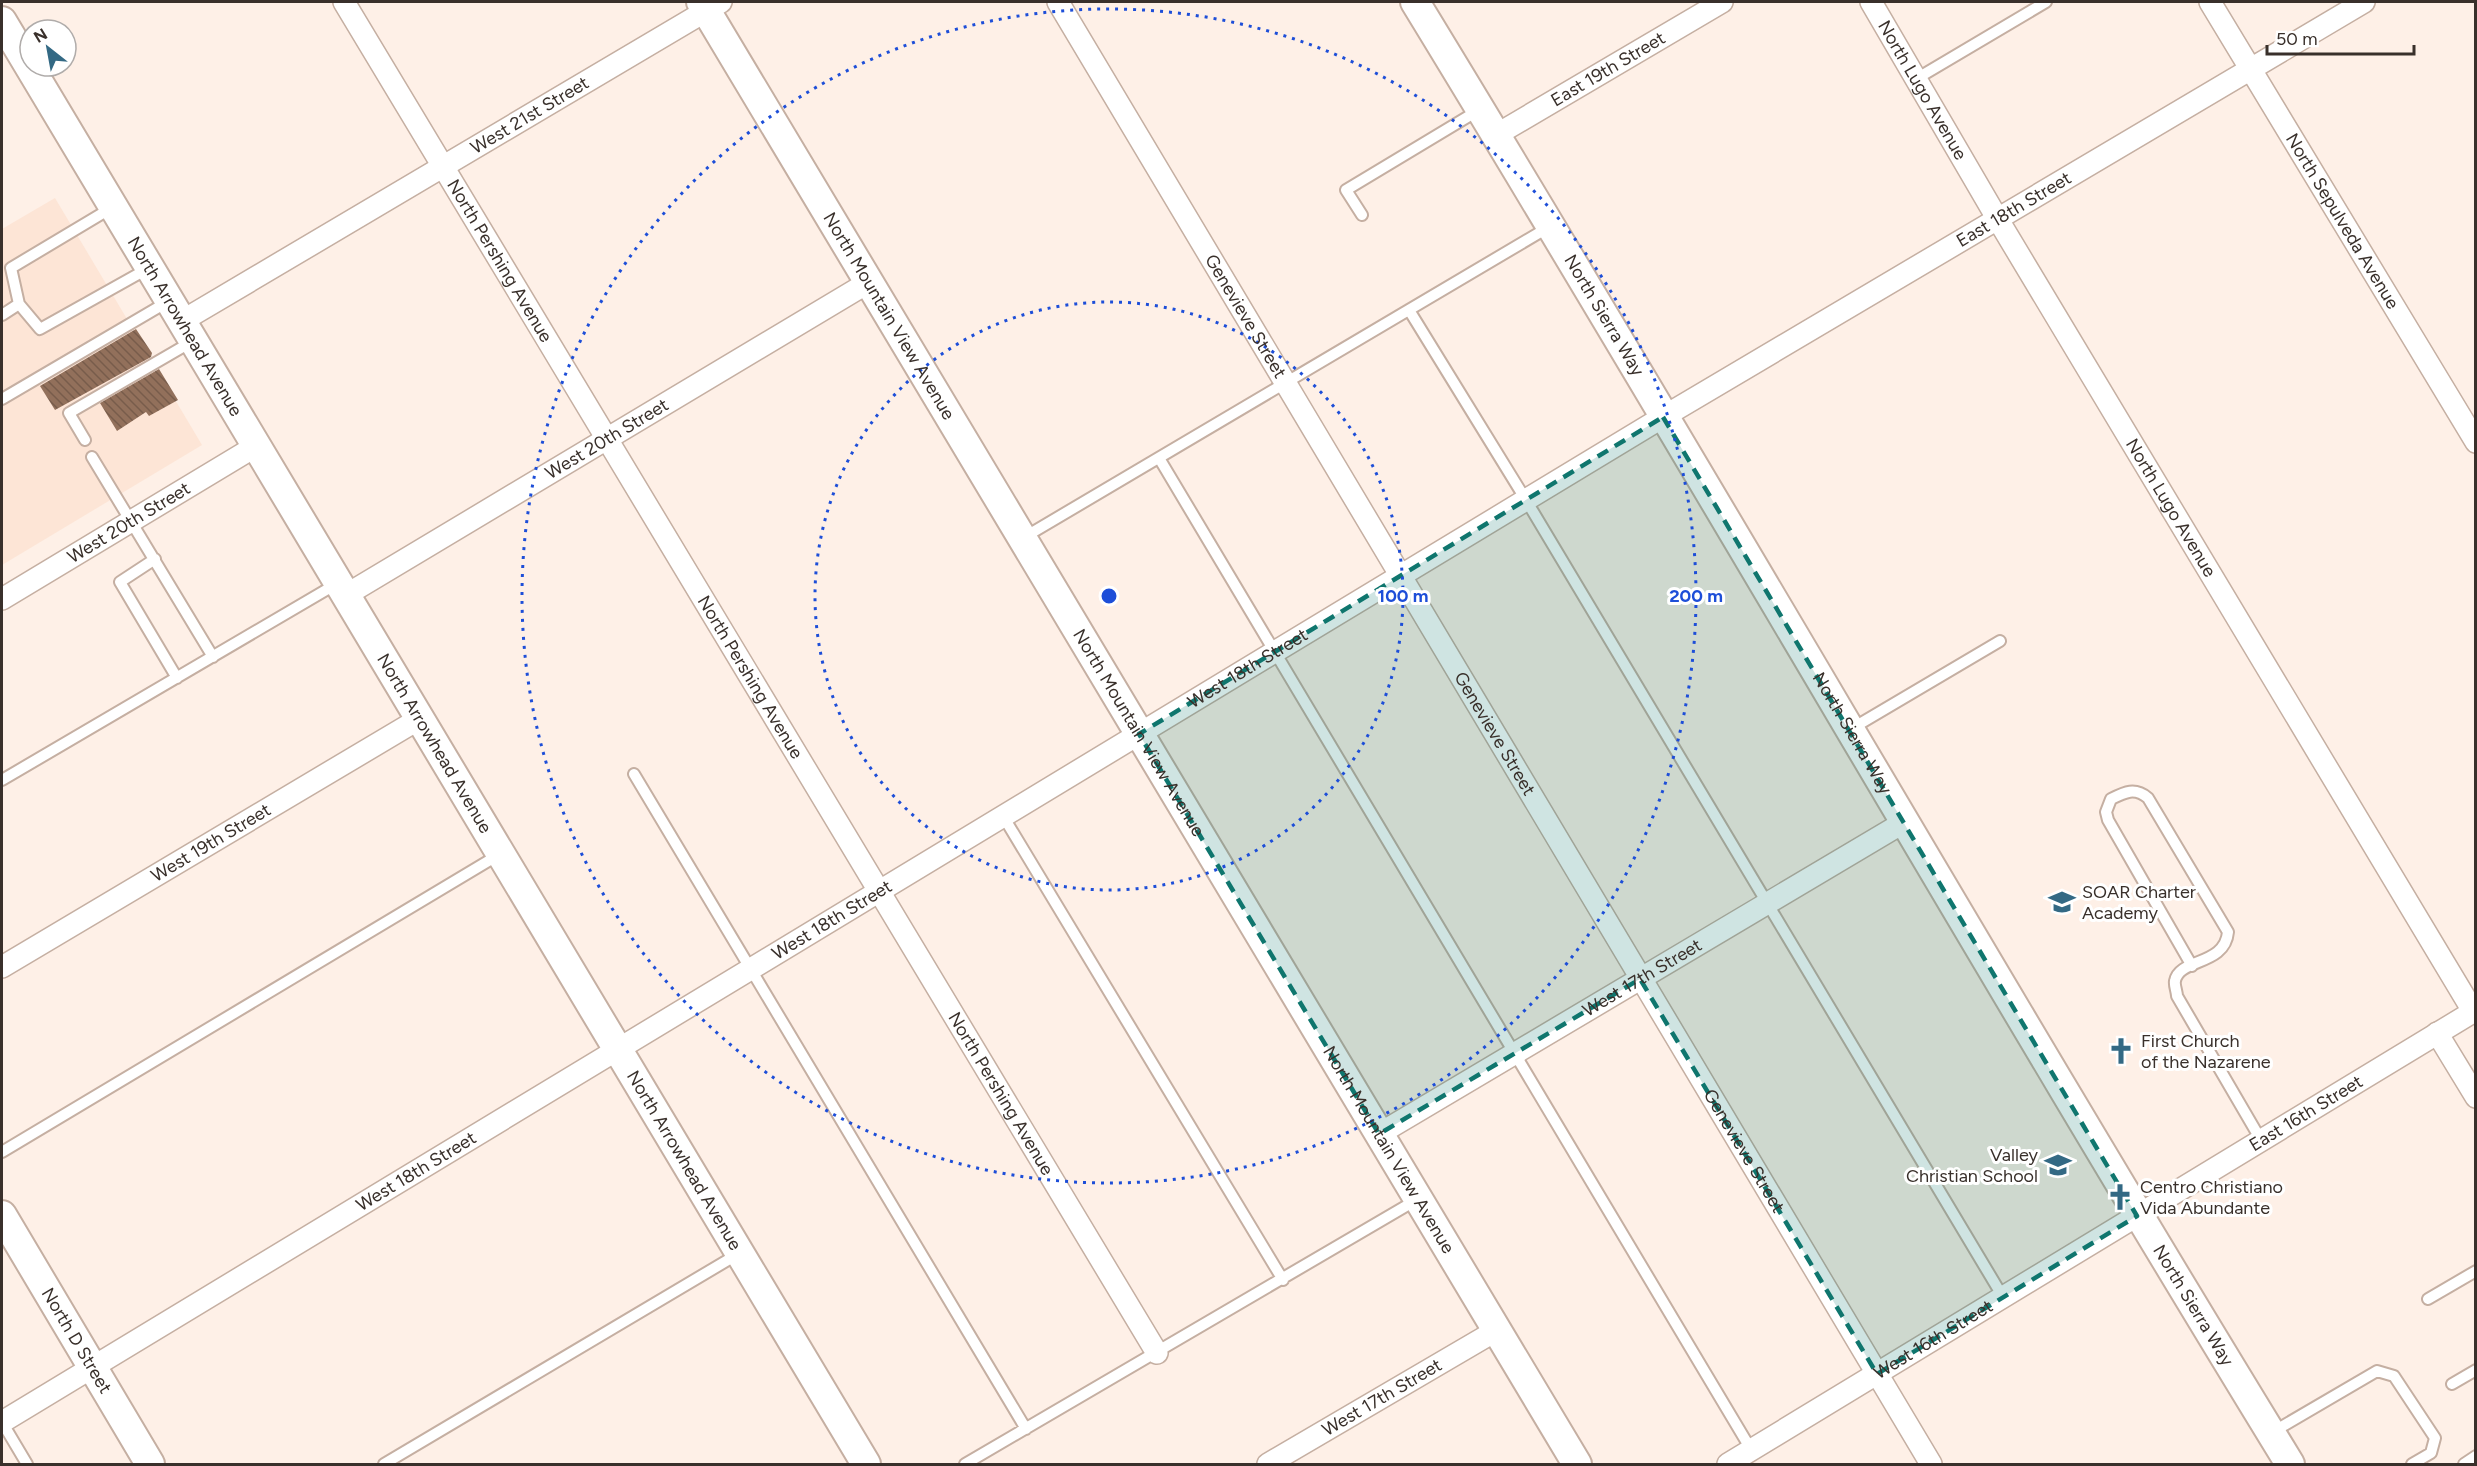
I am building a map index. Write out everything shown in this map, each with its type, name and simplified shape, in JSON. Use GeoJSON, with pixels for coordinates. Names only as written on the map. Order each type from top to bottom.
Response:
{"type":"FeatureCollection","features":[{"type":"Feature","properties":{"kind":"street","name":"North Pershing Avenue"},"geometry":{"type":"LineString","coordinates":[[344,2],[1157,1353]]}},
{"type":"Feature","properties":{"kind":"street","name":"Genevieve Street"},"geometry":{"type":"LineString","coordinates":[[1058,2],[1403,575],[1640,979],[1931,1464]]}},
{"type":"Feature","properties":{"kind":"street","name":"North Sierra Way"},"geometry":{"type":"LineString","coordinates":[[1414,2],[1906,820],[2137,1216],[2290,1464]]}},
{"type":"Feature","properties":{"kind":"street","name":"East 19th Street"},"geometry":{"type":"LineString","coordinates":[[1496,135],[1722,2]]}},
{"type":"Feature","properties":{"kind":"street","name":"North Lugo Avenue"},"geometry":{"type":"LineString","coordinates":[[1871,2],[1997,218],[2474,1011]]}},
{"type":"Feature","properties":{"kind":"street","name":"North Sepulveda Avenue"},"geometry":{"type":"LineString","coordinates":[[2210,2],[2475,442]]}},
{"type":"Feature","properties":{"kind":"street","name":"East 18th Street"},"geometry":{"type":"LineString","coordinates":[[1663,417],[2248,68],[2364,2]]}},
{"type":"Feature","properties":{"kind":"street","name":"West 21st Street"},"geometry":{"type":"LineString","coordinates":[[181,321],[443,166],[709,4]]}},
{"type":"Feature","properties":{"kind":"street","name":"North Mountain View Avenue"},"geometry":{"type":"LineString","coordinates":[[709,4],[869,282],[1577,1464]]}},
{"type":"Feature","properties":{"kind":"street","name":"North Arrowhead Avenue"},"geometry":{"type":"LineString","coordinates":[[5,36],[150,268],[738,1254],[866,1464]]}},
{"type":"Feature","properties":{"kind":"street","name":"West 20th Street"},"geometry":{"type":"LineString","coordinates":[[342,589],[607,438],[869,282]]}},
{"type":"Feature","properties":{"kind":"street","name":"West 18th Street"},"geometry":{"type":"LineString","coordinates":[[2,1422],[1663,417]]}},
{"type":"Feature","properties":{"kind":"street","name":"West 20th Street"},"geometry":{"type":"LineString","coordinates":[[2,599],[256,446]]}},
{"type":"Feature","properties":{"kind":"street","name":"West 19th Street"},"geometry":{"type":"LineString","coordinates":[[2,967],[419,719]]}},
{"type":"Feature","properties":{"kind":"street","name":"West 17th Street"},"geometry":{"type":"LineString","coordinates":[[1379,1134],[1906,820]]}},
{"type":"Feature","properties":{"kind":"street","name":"East 16th Street"},"geometry":{"type":"LineString","coordinates":[[2137,1216],[2474,1011]]}},
{"type":"Feature","properties":{"kind":"street"},"geometry":{"type":"LineString","coordinates":[[2437,1033],[2475,1097]]}},
{"type":"Feature","properties":{"kind":"street","name":"North D Street"},"geometry":{"type":"LineString","coordinates":[[2,1215],[150,1464]]}},
{"type":"Feature","properties":{"kind":"street","name":"West 16th Street"},"geometry":{"type":"LineString","coordinates":[[1728,1464],[2137,1216]]}},
{"type":"Feature","properties":{"kind":"street","name":"West 17th Street"},"geometry":{"type":"LineString","coordinates":[[1268,1464],[1497,1330]]}},
{"type":"Feature","properties":{"kind":"lane"},"geometry":{"type":"LineString","coordinates":[[1916,79],[2046,2]]}},
{"type":"Feature","properties":{"kind":"lane"},"geometry":{"type":"LineString","coordinates":[[1362,216],[1346,190],[1480,109]]}},
{"type":"Feature","properties":{"kind":"lane"},"geometry":{"type":"LineString","coordinates":[[113,207],[11,268],[19,304],[40,329],[150,268]]}},
{"type":"Feature","properties":{"kind":"lane"},"geometry":{"type":"LineString","coordinates":[[1023,539],[1550,227]]}},
{"type":"Feature","properties":{"kind":"lane"},"geometry":{"type":"LineString","coordinates":[[2,315],[19,304]]}},
{"type":"Feature","properties":{"kind":"lane"},"geometry":{"type":"LineString","coordinates":[[1409,310],[1768,902],[2003,1297]]}},
{"type":"Feature","properties":{"kind":"lane"},"geometry":{"type":"LineString","coordinates":[[4,393],[181,321]]}},
{"type":"Feature","properties":{"kind":"lane"},"geometry":{"type":"LineString","coordinates":[[85,440],[69,413],[181,321]]}},
{"type":"Feature","properties":{"kind":"lane"},"geometry":{"type":"LineString","coordinates":[[92,457],[213,657]]}},
{"type":"Feature","properties":{"kind":"lane"},"geometry":{"type":"LineString","coordinates":[[1159,458],[1752,1451]]}},
{"type":"Feature","properties":{"kind":"lane"},"geometry":{"type":"LineString","coordinates":[[155,559],[120,582],[177,678]]}},
{"type":"Feature","properties":{"kind":"lane"},"geometry":{"type":"LineString","coordinates":[[2,780],[213,657],[342,589]]}},
{"type":"Feature","properties":{"kind":"lane"},"geometry":{"type":"LineString","coordinates":[[1850,729],[2000,641]]}},
{"type":"Feature","properties":{"kind":"lane"},"geometry":{"type":"LineString","coordinates":[[634,774],[1026,1429]]}},
{"type":"Feature","properties":{"kind":"lane"},"geometry":{"type":"LineString","coordinates":[[2193,966],[2108,820],[2106,812],[2111,799],[2127,791],[2140,792],[2148,798],[2228,932],[2227,944],[2221,951],[2193,966],[2179,973],[2175,981],[2177,996],[2261,1140]]}},
{"type":"Feature","properties":{"kind":"lane"},"geometry":{"type":"LineString","coordinates":[[1003,816],[1283,1280]]}},
{"type":"Feature","properties":{"kind":"lane"},"geometry":{"type":"LineString","coordinates":[[2,1152],[500,854]]}},
{"type":"Feature","properties":{"kind":"lane"},"geometry":{"type":"LineString","coordinates":[[964,1464],[1419,1199]]}},
{"type":"Feature","properties":{"kind":"lane"},"geometry":{"type":"LineString","coordinates":[[384,1464],[738,1254]]}},
{"type":"Feature","properties":{"kind":"lane"},"geometry":{"type":"LineString","coordinates":[[2428,1299],[2475,1271]]}},
{"type":"Feature","properties":{"kind":"lane"},"geometry":{"type":"LineString","coordinates":[[2452,1384],[2475,1370]]}},
{"type":"Feature","properties":{"kind":"lane"},"geometry":{"type":"LineString","coordinates":[[2270,1433],[2377,1371],[2394,1376],[2435,1438],[2431,1453],[2412,1464]]}},
{"type":"Feature","properties":{"kind":"lane"},"geometry":{"type":"LineString","coordinates":[[2,1422],[27,1464]]}},
{"type":"Feature","properties":{"kind":"lane"},"geometry":{"type":"LineString","coordinates":[[2464,1464],[2475,1456]]}},
{"type":"Feature","properties":{"kind":"highlighted area"},"geometry":{"type":"Polygon","coordinates":[[[1663,417],[2137,1216],[1877,1374],[1640,979],[1379,1134],[1139,734],[1663,417]]]}},
{"type":"Feature","properties":{"kind":"shaded area"},"geometry":{"type":"Polygon","coordinates":[[[55,198],[202,445],[2,565],[2,229],[55,198]]]}},
{"type":"Feature","properties":{"kind":"building"},"geometry":{"type":"Polygon","coordinates":[[[136,329],[152,353],[151,357],[55,410],[40,386],[136,329]]]}},
{"type":"Feature","properties":{"kind":"building"},"geometry":{"type":"Polygon","coordinates":[[[159,369],[178,400],[149,416],[146,412],[117,431],[100,403],[159,369]]]}},
{"type":"Feature","properties":{"kind":"place","name":"SOAR Charter Academy"},"geometry":{"type":"Point","coordinates":[2062,902]}},
{"type":"Feature","properties":{"kind":"place","name":"First Church of the Nazarene"},"geometry":{"type":"Point","coordinates":[2121,1051]}},
{"type":"Feature","properties":{"kind":"place","name":"Valley Christian School"},"geometry":{"type":"Point","coordinates":[2058,1165]}},
{"type":"Feature","properties":{"kind":"place","name":"Centro Christiano Vida Abundante"},"geometry":{"type":"Point","coordinates":[2120,1197]}}]}
